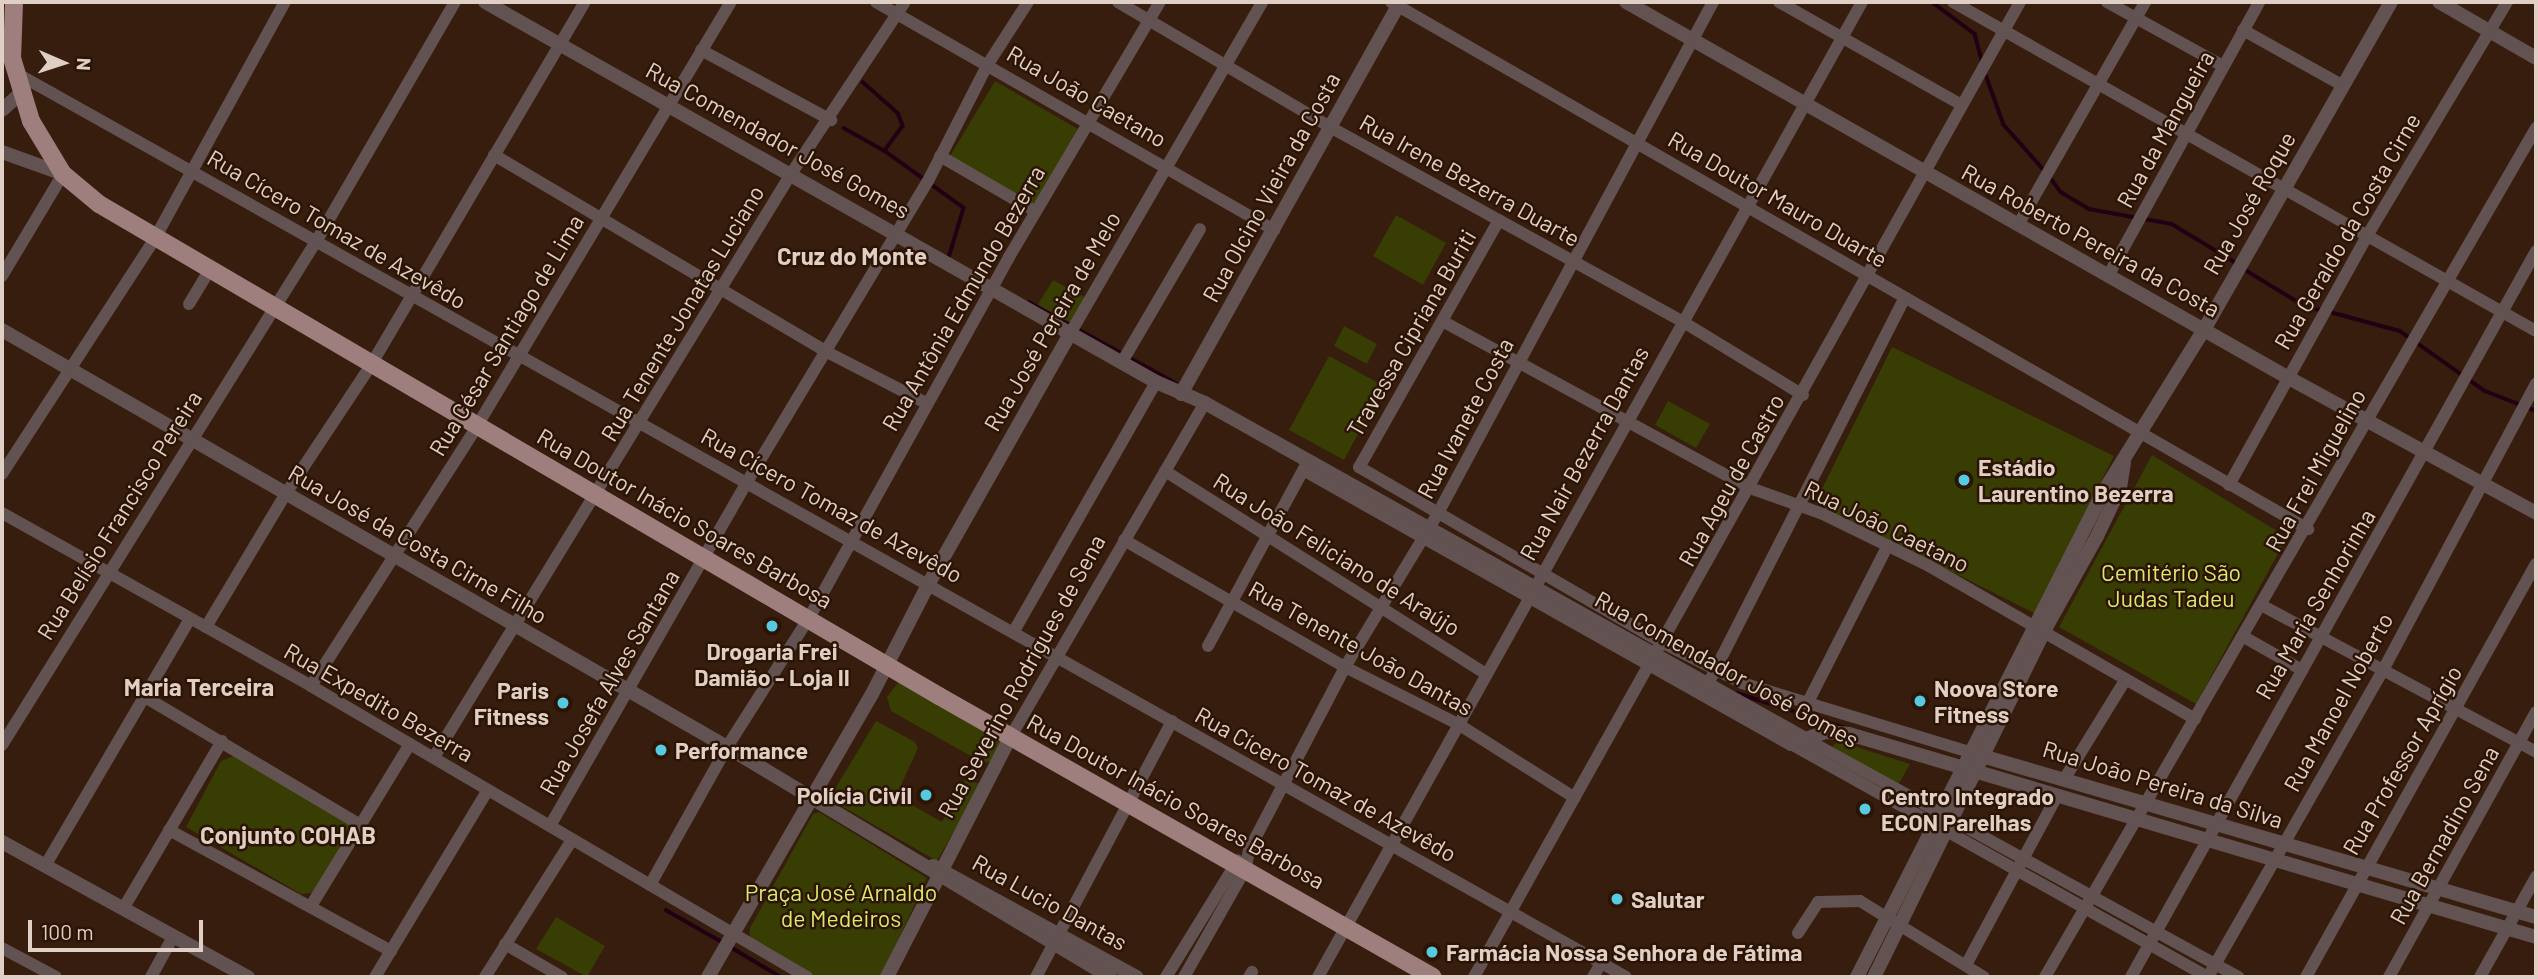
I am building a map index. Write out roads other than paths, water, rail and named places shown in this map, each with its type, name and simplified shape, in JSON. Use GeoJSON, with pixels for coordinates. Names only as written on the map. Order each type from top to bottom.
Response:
{"type":"FeatureCollection","features":[{"type":"Feature","properties":{"kind":"main road"},"geometry":{"type":"LineString","coordinates":[[14,2],[10,61],[20,94],[41,141],[63,174]]}},
{"type":"Feature","properties":{"kind":"main road","name":"Rua Doutor Inácio Soares Barbosa"},"geometry":{"type":"LineString","coordinates":[[63,174],[99,204],[208,272],[1126,802],[1243,860],[1433,977]]}},
{"type":"Feature","properties":{"kind":"street"},"geometry":{"type":"LineString","coordinates":[[2,474],[154,240],[285,2]]}},
{"type":"Feature","properties":{"kind":"street","name":"Rua Belísio Francisco Pereira"},"geometry":{"type":"LineString","coordinates":[[2,745],[191,437],[317,240],[455,2]]}},
{"type":"Feature","properties":{"kind":"street","name":"Rua Comendador José Gomes"},"geometry":{"type":"LineString","coordinates":[[485,2],[1426,533],[1535,586],[1657,654],[1706,689],[2152,938],[2208,977]]}},
{"type":"Feature","properties":{"kind":"street"},"geometry":{"type":"LineString","coordinates":[[206,627],[285,495],[372,365],[585,2]]}},
{"type":"Feature","properties":{"kind":"street","name":"Rua César Santiago de Lima"},"geometry":{"type":"LineString","coordinates":[[311,686],[393,553],[477,426],[668,103],[731,2]]}},
{"type":"Feature","properties":{"kind":"street","name":"Rua João Caetano"},"geometry":{"type":"LineString","coordinates":[[876,2],[1088,121],[1274,230]]}},
{"type":"Feature","properties":{"kind":"street","name":"Rua Tenente Jonatas Luciano"},"geometry":{"type":"LineString","coordinates":[[434,757],[642,424],[791,174],[831,120],[905,2]]}},
{"type":"Feature","properties":{"kind":"street","name":"Rua Josefa Alves Santana"},"geometry":{"type":"LineString","coordinates":[[550,826],[747,482],[897,233],[988,64],[1028,2]]}},
{"type":"Feature","properties":{"kind":"street","name":"Rua Irene Bezerra Duarte"},"geometry":{"type":"LineString","coordinates":[[1118,2],[1329,127],[1680,320],[1803,396]]}},
{"type":"Feature","properties":{"kind":"street","name":"Rua Antônia Edmundo Bezerra"},"geometry":{"type":"LineString","coordinates":[[650,885],[727,747],[809,618],[1035,211],[1160,2]]}},
{"type":"Feature","properties":{"kind":"street","name":"Rua José Pereira de Melo"},"geometry":{"type":"LineString","coordinates":[[708,977],[887,665],[929,583],[1071,332],[1262,2]]}},
{"type":"Feature","properties":{"kind":"street","name":"Rua Roberto Pereira da Costa"},"geometry":{"type":"LineString","coordinates":[[1626,2],[1923,172],[2205,328],[2287,377],[2536,513]]}},
{"type":"Feature","properties":{"kind":"street","name":"Rua Ivanete Costa"},"geometry":{"type":"LineString","coordinates":[[1243,860],[1345,667],[1437,515],[1636,140],[1713,2]]}},
{"type":"Feature","properties":{"kind":"street"},"geometry":{"type":"LineString","coordinates":[[1779,2],[1961,104]]}},
{"type":"Feature","properties":{"kind":"street","name":"Rua Nair Bezerra Dantas"},"geometry":{"type":"LineString","coordinates":[[1318,977],[1680,320],[1862,2]]}},
{"type":"Feature","properties":{"kind":"street"},"geometry":{"type":"LineString","coordinates":[[1953,2],[2536,331]]}},
{"type":"Feature","properties":{"kind":"street","name":"Rua Ageu de Castro"},"geometry":{"type":"LineString","coordinates":[[1474,977],[1803,396],[1923,172],[2020,2]]}},
{"type":"Feature","properties":{"kind":"street"},"geometry":{"type":"LineString","coordinates":[[2107,2],[2223,66]]}},
{"type":"Feature","properties":{"kind":"street"},"geometry":{"type":"LineString","coordinates":[[2018,225],[2145,2]]}},
{"type":"Feature","properties":{"kind":"street","name":"Rua da Mangueira"},"geometry":{"type":"LineString","coordinates":[[2108,276],[2259,2]]}},
{"type":"Feature","properties":{"kind":"street","name":"Rua José Roque"},"geometry":{"type":"LineString","coordinates":[[1857,977],[1887,916],[1942,822],[2102,494],[2143,432],[2205,328],[2391,2]]}},
{"type":"Feature","properties":{"kind":"street"},"geometry":{"type":"LineString","coordinates":[[2439,2],[2536,58]]}},
{"type":"Feature","properties":{"kind":"street","name":"Rua Geraldo da Costa Cirne"},"geometry":{"type":"LineString","coordinates":[[2229,485],[2367,236],[2507,2]]}},
{"type":"Feature","properties":{"kind":"street","name":"Rua Olcino Vieira da Costa"},"geometry":{"type":"LineString","coordinates":[[1181,394],[1274,230],[1397,3]]}},
{"type":"Feature","properties":{"kind":"street","name":"Rua Doutor Mauro Duarte"},"geometry":{"type":"LineString","coordinates":[[1397,3],[2308,529]]}},
{"type":"Feature","properties":{"kind":"street"},"geometry":{"type":"LineString","coordinates":[[2243,30],[2342,86]]}},
{"type":"Feature","properties":{"kind":"street"},"geometry":{"type":"LineString","coordinates":[[701,50],[831,120]]}},
{"type":"Feature","properties":{"kind":"street","name":"Rua Cícero Tomaz de Azevêdo"},"geometry":{"type":"LineString","coordinates":[[10,61],[518,358],[929,583],[1626,977]]}},
{"type":"Feature","properties":{"kind":"street"},"geometry":{"type":"LineString","coordinates":[[2,110],[20,94]]}},
{"type":"Feature","properties":{"kind":"street","name":"Rua Frei Miguelino"},"geometry":{"type":"LineString","coordinates":[[2045,977],[2308,529],[2368,419],[2536,128]]}},
{"type":"Feature","properties":{"kind":"street","name":"Rua Doutor Inácio Soares Barbosa"},"geometry":{"type":"LineString","coordinates":[[2,152],[63,174]]}},
{"type":"Feature","properties":{"kind":"street"},"geometry":{"type":"LineString","coordinates":[[494,155],[825,351],[926,403]]}},
{"type":"Feature","properties":{"kind":"street"},"geometry":{"type":"LineString","coordinates":[[940,156],[1035,211]]}},
{"type":"Feature","properties":{"kind":"street"},"geometry":{"type":"LineString","coordinates":[[2,276],[63,174]]}},
{"type":"Feature","properties":{"kind":"street","name":"Travessa Cipriana Buriti"},"geometry":{"type":"LineString","coordinates":[[1437,515],[1359,467],[1444,322],[1499,220]]}},
{"type":"Feature","properties":{"kind":"street"},"geometry":{"type":"LineString","coordinates":[[1122,362],[1199,229]]}},
{"type":"Feature","properties":{"kind":"street","name":"Rua Maria Senhorinha"},"geometry":{"type":"LineString","coordinates":[[2131,977],[2536,251]]}},
{"type":"Feature","properties":{"kind":"street"},"geometry":{"type":"LineString","coordinates":[[189,304],[208,272]]}},
{"type":"Feature","properties":{"kind":"street"},"geometry":{"type":"LineString","coordinates":[[1706,689],[1905,298]]}},
{"type":"Feature","properties":{"kind":"street","name":"Rua João Caetano"},"geometry":{"type":"LineString","coordinates":[[1444,322],[1624,423],[1750,488],[1798,504],[1888,545],[2195,719]]}},
{"type":"Feature","properties":{"kind":"street","name":"Rua José da Costa Cirne Filho"},"geometry":{"type":"LineString","coordinates":[[2,330],[191,437],[285,495],[393,553],[812,797]]}},
{"type":"Feature","properties":{"kind":"street"},"geometry":{"type":"LineString","coordinates":[[1014,631],[1156,382]]}},
{"type":"Feature","properties":{"kind":"street","name":"Rua Manoel Noberto"},"geometry":{"type":"LineString","coordinates":[[2208,977],[2282,843],[2382,672],[2481,481],[2536,384]]}},
{"type":"Feature","properties":{"kind":"street","name":"Rua Severino Rodrigues de Sena"},"geometry":{"type":"LineString","coordinates":[[887,977],[934,869],[1012,736],[1055,654],[1165,471],[1200,405]]}},
{"type":"Feature","properties":{"kind":"street"},"geometry":{"type":"LineString","coordinates":[[1208,646],[1306,465]]}},
{"type":"Feature","properties":{"kind":"street","name":"Rua João Feliciano de Araújo"},"geometry":{"type":"LineString","coordinates":[[1165,471],[1269,533],[1381,610],[1486,673]]}},
{"type":"Feature","properties":{"kind":"street","name":"Rua Expedito Bezerra"},"geometry":{"type":"LineString","coordinates":[[2,513],[311,686],[807,977]]}},
{"type":"Feature","properties":{"kind":"street"},"geometry":{"type":"LineString","coordinates":[[1437,515],[1535,586]]}},
{"type":"Feature","properties":{"kind":"street","name":"Rua Tenente João Dantas"},"geometry":{"type":"LineString","coordinates":[[1124,540],[1345,667],[1458,724],[1575,798]]}},
{"type":"Feature","properties":{"kind":"street"},"geometry":{"type":"LineString","coordinates":[[1807,704],[1888,545]]}},
{"type":"Feature","properties":{"kind":"street","name":"Rua Professor Aprígio"},"geometry":{"type":"LineString","coordinates":[[2306,977],[2536,564]]}},
{"type":"Feature","properties":{"kind":"street"},"geometry":{"type":"LineString","coordinates":[[2263,606],[2320,639],[2536,752]]}},
{"type":"Feature","properties":{"kind":"street"},"geometry":{"type":"LineString","coordinates":[[45,866],[190,619]]}},
{"type":"Feature","properties":{"kind":"street"},"geometry":{"type":"LineString","coordinates":[[2244,637],[2302,670]]}},
{"type":"Feature","properties":{"kind":"street","name":"Rua João Pereira da Silva"},"geometry":{"type":"LineString","coordinates":[[1657,654],[1715,670],[1807,704],[2536,917]]}},
{"type":"Feature","properties":{"kind":"street"},"geometry":{"type":"LineString","coordinates":[[2065,778],[2126,679]]}},
{"type":"Feature","properties":{"kind":"street"},"geometry":{"type":"LineString","coordinates":[[145,697],[359,824]]}},
{"type":"Feature","properties":{"kind":"street","name":"Rua Bernadino Sena"},"geometry":{"type":"LineString","coordinates":[[2389,977],[2536,712]]}},
{"type":"Feature","properties":{"kind":"street"},"geometry":{"type":"LineString","coordinates":[[1037,977],[1126,802],[1172,721]]}},
{"type":"Feature","properties":{"kind":"street","name":"Rua João Pereira da Silva"},"geometry":{"type":"LineString","coordinates":[[1796,740],[1826,732],[1849,734],[2536,937]]}},
{"type":"Feature","properties":{"kind":"street"},"geometry":{"type":"LineString","coordinates":[[123,909],[222,741]]}},
{"type":"Feature","properties":{"kind":"street"},"geometry":{"type":"LineString","coordinates":[[311,906],[410,744]]}},
{"type":"Feature","properties":{"kind":"street"},"geometry":{"type":"LineString","coordinates":[[375,977],[488,790]]}},
{"type":"Feature","properties":{"kind":"street"},"geometry":{"type":"LineString","coordinates":[[1966,965],[2057,796]]}},
{"type":"Feature","properties":{"kind":"street","name":"Rua Lucio Dantas"},"geometry":{"type":"LineString","coordinates":[[812,797],[1056,938],[1137,977]]}},
{"type":"Feature","properties":{"kind":"street","name":"Rua José Roque"},"geometry":{"type":"LineString","coordinates":[[1874,977],[1900,926],[1942,822]]}},
{"type":"Feature","properties":{"kind":"street"},"geometry":{"type":"LineString","coordinates":[[169,830],[391,951]]}},
{"type":"Feature","properties":{"kind":"street"},"geometry":{"type":"LineString","coordinates":[[485,977],[572,840]]}},
{"type":"Feature","properties":{"kind":"street"},"geometry":{"type":"LineString","coordinates":[[2,842],[248,977]]}},
{"type":"Feature","properties":{"kind":"street"},"geometry":{"type":"LineString","coordinates":[[1166,977],[1243,860]]}},
{"type":"Feature","properties":{"kind":"street"},"geometry":{"type":"LineString","coordinates":[[1184,977],[1243,860]]}},
{"type":"Feature","properties":{"kind":"street"},"geometry":{"type":"LineString","coordinates":[[2480,977],[2536,877]]}},
{"type":"Feature","properties":{"kind":"street"},"geometry":{"type":"LineString","coordinates":[[1798,933],[1814,907],[1825,899],[1860,901],[1984,977]]}},
{"type":"Feature","properties":{"kind":"street"},"geometry":{"type":"LineString","coordinates":[[151,977],[173,937]]}},
{"type":"Feature","properties":{"kind":"street","name":"Rua Lucio Dantas"},"geometry":{"type":"LineString","coordinates":[[1056,938],[1110,977]]}},
{"type":"Feature","properties":{"kind":"street","name":"Rua Comendador José Gomes"},"geometry":{"type":"LineString","coordinates":[[2152,938],[2238,977]]}},
{"type":"Feature","properties":{"kind":"street"},"geometry":{"type":"LineString","coordinates":[[505,944],[562,977]]}},
{"type":"Feature","properties":{"kind":"street"},"geometry":{"type":"LineString","coordinates":[[2,948],[38,973],[56,977]]}},
{"type":"Feature","properties":{"kind":"street"},"geometry":{"type":"LineString","coordinates":[[1593,977],[1601,963]]}},
{"type":"Feature","properties":{"kind":"waterway"},"geometry":{"type":"LineString","coordinates":[[1932,2],[1975,34],[1982,61]]}},
{"type":"Feature","properties":{"kind":"waterway"},"geometry":{"type":"LineString","coordinates":[[1985,72],[2004,125],[2045,171]]}},
{"type":"Feature","properties":{"kind":"waterway"},"geometry":{"type":"LineString","coordinates":[[863,82],[898,113],[903,126],[885,151],[964,208],[949,258]]}},
{"type":"Feature","properties":{"kind":"waterway"},"geometry":{"type":"LineString","coordinates":[[844,128],[885,151]]}},
{"type":"Feature","properties":{"kind":"waterway"},"geometry":{"type":"LineString","coordinates":[[2050,177],[2061,192],[2089,209],[2172,224],[2238,264]]}},
{"type":"Feature","properties":{"kind":"waterway"},"geometry":{"type":"LineString","coordinates":[[2244,269],[2308,308],[2323,310]]}},
{"type":"Feature","properties":{"kind":"waterway"},"geometry":{"type":"LineString","coordinates":[[1029,302],[1176,383]]}},
{"type":"Feature","properties":{"kind":"waterway"},"geometry":{"type":"LineString","coordinates":[[2330,312],[2400,331],[2485,391],[2536,411]]}},
{"type":"Feature","properties":{"kind":"waterway"},"geometry":{"type":"LineString","coordinates":[[1737,693],[1843,727]]}},
{"type":"Feature","properties":{"kind":"waterway"},"geometry":{"type":"LineString","coordinates":[[666,910],[722,942]]}},
{"type":"Feature","properties":{"kind":"waterway"},"geometry":{"type":"LineString","coordinates":[[729,946],[781,977]]}},
{"type":"Feature","properties":{"kind":"place","name":"Estádio Laurentino Bezerra"},"geometry":{"type":"Point","coordinates":[1964,480]}},
{"type":"Feature","properties":{"kind":"place","name":"Drogaria Frei Damião - Loja II"},"geometry":{"type":"Point","coordinates":[772,626]}},
{"type":"Feature","properties":{"kind":"place","name":"Noova Store Fitness"},"geometry":{"type":"Point","coordinates":[1920,701]}},
{"type":"Feature","properties":{"kind":"place","name":"Paris Fitness"},"geometry":{"type":"Point","coordinates":[563,703]}},
{"type":"Feature","properties":{"kind":"place","name":"Performance"},"geometry":{"type":"Point","coordinates":[661,750]}},
{"type":"Feature","properties":{"kind":"place","name":"Polícia Civil"},"geometry":{"type":"Point","coordinates":[926,795]}},
{"type":"Feature","properties":{"kind":"place","name":"Centro Integrado ECON Parelhas"},"geometry":{"type":"Point","coordinates":[1865,809]}},
{"type":"Feature","properties":{"kind":"place","name":"Salutar"},"geometry":{"type":"Point","coordinates":[1617,899]}},
{"type":"Feature","properties":{"kind":"place","name":"Farmácia Nossa Senhora de Fátima"},"geometry":{"type":"Point","coordinates":[1432,952]}},
{"type":"Feature","properties":{"kind":"district","name":"Cruz do Monte"},"geometry":{"type":"Point","coordinates":[852,256]}},
{"type":"Feature","properties":{"kind":"district","name":"Maria Terceira"},"geometry":{"type":"Point","coordinates":[199,687]}},
{"type":"Feature","properties":{"kind":"district","name":"Conjunto COHAB"},"geometry":{"type":"Point","coordinates":[288,835]}},
{"type":"Feature","properties":{"kind":"park label","name":"Cemitério São Judas Tadeu"},"geometry":{"type":"Point","coordinates":[2171,585]}},
{"type":"Feature","properties":{"kind":"park label","name":"Praça José Arnaldo de Medeiros"},"geometry":{"type":"Point","coordinates":[841,905]}}]}
